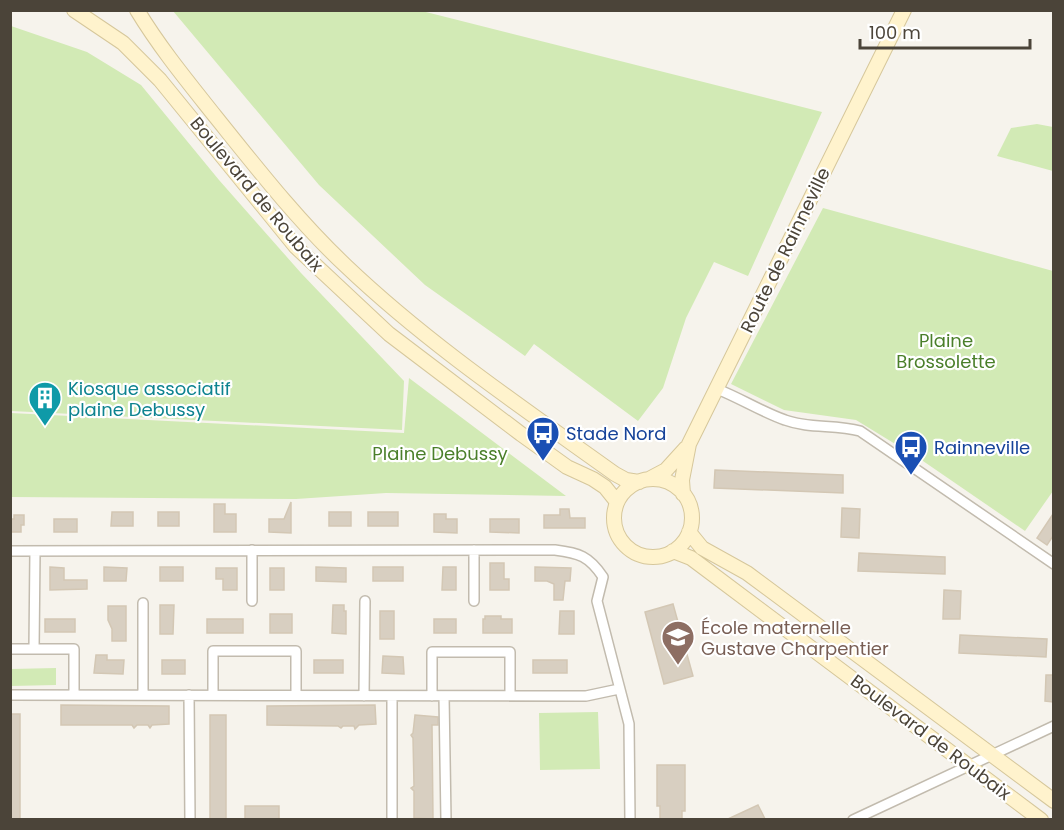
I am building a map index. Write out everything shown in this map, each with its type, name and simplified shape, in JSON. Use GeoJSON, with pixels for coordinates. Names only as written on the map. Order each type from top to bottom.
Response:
{"type":"FeatureCollection","features":[{"type":"Feature","properties":{"kind":"main road","name":"Boulevard de Roubaix"},"geometry":{"type":"LineString","coordinates":[[74,10],[123,43],[160,80],[296,247],[389,334],[567,467],[605,487],[617,502]]}},
{"type":"Feature","properties":{"kind":"main road","name":"Boulevard de Roubaix"},"geometry":{"type":"LineString","coordinates":[[137,10],[150,32],[232,136],[303,221],[346,266],[419,330],[615,474],[626,480],[644,481]]}},
{"type":"Feature","properties":{"kind":"main road","name":"Route de Rainneville"},"geometry":{"type":"LineString","coordinates":[[683,494],[682,480],[689,444],[904,10]]}},
{"type":"Feature","properties":{"kind":"main road"},"geometry":{"type":"LineString","coordinates":[[644,481],[668,482],[683,494],[690,508],[689,532],[680,546],[663,556],[641,556],[623,544],[614,524],[614,513],[617,502],[630,486],[666,470],[689,444]]}},
{"type":"Feature","properties":{"kind":"main road","name":"Boulevard de Roubaix"},"geometry":{"type":"LineString","coordinates":[[689,532],[702,548],[747,573],[1053,801]]}},
{"type":"Feature","properties":{"kind":"main road","name":"Boulevard de Roubaix"},"geometry":{"type":"LineString","coordinates":[[673,551],[691,558],[1041,819]]}},
{"type":"Feature","properties":{"kind":"street"},"geometry":{"type":"LineString","coordinates":[[717,388],[786,421],[843,426],[860,431],[1053,564]]}},
{"type":"Feature","properties":{"kind":"street"},"geometry":{"type":"LineString","coordinates":[[10,550],[555,550],[581,555],[595,564],[603,576],[597,601],[628,724],[630,819]]}},
{"type":"Feature","properties":{"kind":"street"},"geometry":{"type":"LineString","coordinates":[[34,649],[35,550]]}},
{"type":"Feature","properties":{"kind":"street"},"geometry":{"type":"LineString","coordinates":[[252,550],[252,601]]}},
{"type":"Feature","properties":{"kind":"street"},"geometry":{"type":"LineString","coordinates":[[474,550],[474,601]]}},
{"type":"Feature","properties":{"kind":"street"},"geometry":{"type":"LineString","coordinates":[[364,696],[365,601]]}},
{"type":"Feature","properties":{"kind":"street"},"geometry":{"type":"LineString","coordinates":[[143,603],[143,695]]}},
{"type":"Feature","properties":{"kind":"street"},"geometry":{"type":"LineString","coordinates":[[10,649],[74,649],[74,695]]}},
{"type":"Feature","properties":{"kind":"street"},"geometry":{"type":"LineString","coordinates":[[213,695],[213,651],[296,651],[296,695]]}},
{"type":"Feature","properties":{"kind":"street"},"geometry":{"type":"LineString","coordinates":[[432,696],[432,652],[510,652],[510,696]]}},
{"type":"Feature","properties":{"kind":"street"},"geometry":{"type":"LineString","coordinates":[[10,695],[586,696],[619,689]]}},
{"type":"Feature","properties":{"kind":"street"},"geometry":{"type":"LineString","coordinates":[[189,695],[190,819]]}},
{"type":"Feature","properties":{"kind":"street"},"geometry":{"type":"LineString","coordinates":[[392,696],[392,819]]}},
{"type":"Feature","properties":{"kind":"street"},"geometry":{"type":"LineString","coordinates":[[444,696],[446,819]]}},
{"type":"Feature","properties":{"kind":"street"},"geometry":{"type":"LineString","coordinates":[[853,819],[1053,726]]}},
{"type":"Feature","properties":{"kind":"green space"},"geometry":{"type":"Polygon","coordinates":[[[173,11],[422,11],[822,112],[748,276],[714,262],[686,318],[663,388],[638,421],[534,344],[525,356],[425,285],[319,185],[173,11]]]}},
{"type":"Feature","properties":{"kind":"green space"},"geometry":{"type":"Polygon","coordinates":[[[11,26],[87,52],[141,85],[219,180],[301,273],[404,381],[402,430],[11,411],[11,26]]]}},
{"type":"Feature","properties":{"kind":"green space"},"geometry":{"type":"Polygon","coordinates":[[[1037,124],[1053,127],[1053,171],[997,156],[1011,128],[1037,124]]]}},
{"type":"Feature","properties":{"kind":"green space","name":"Plaine Brossolette"},"geometry":{"type":"Polygon","coordinates":[[[823,208],[1053,271],[1053,491],[1025,531],[923,461],[856,420],[784,410],[731,384],[823,208]]]}},
{"type":"Feature","properties":{"kind":"green space","name":"Plaine Debussy"},"geometry":{"type":"Polygon","coordinates":[[[409,378],[566,496],[386,493],[296,499],[11,497],[11,413],[404,433],[409,378]]]}},
{"type":"Feature","properties":{"kind":"green space"},"geometry":{"type":"Polygon","coordinates":[[[56,668],[56,685],[11,686],[11,669],[56,668]]]}},
{"type":"Feature","properties":{"kind":"green space"},"geometry":{"type":"Polygon","coordinates":[[[598,712],[600,769],[540,770],[539,713],[598,712]]]}},
{"type":"Feature","properties":{"kind":"building"},"geometry":{"type":"Polygon","coordinates":[[[715,470],[843,475],[843,493],[714,488],[715,470]]]}},
{"type":"Feature","properties":{"kind":"building"},"geometry":{"type":"Polygon","coordinates":[[[291,502],[291,533],[269,532],[269,519],[284,519],[291,502]]]}},
{"type":"Feature","properties":{"kind":"building"},"geometry":{"type":"Polygon","coordinates":[[[214,504],[225,504],[225,514],[236,514],[236,532],[214,532],[214,504]]]}},
{"type":"Feature","properties":{"kind":"building"},"geometry":{"type":"Polygon","coordinates":[[[842,508],[860,509],[859,538],[841,537],[842,508]]]}},
{"type":"Feature","properties":{"kind":"building"},"geometry":{"type":"Polygon","coordinates":[[[560,509],[569,509],[570,518],[585,518],[585,528],[544,528],[544,515],[560,515],[560,509]]]}},
{"type":"Feature","properties":{"kind":"building"},"geometry":{"type":"Polygon","coordinates":[[[112,512],[133,512],[133,526],[111,526],[112,512]]]}},
{"type":"Feature","properties":{"kind":"building"},"geometry":{"type":"Polygon","coordinates":[[[158,512],[179,512],[179,526],[158,526],[158,512]]]}},
{"type":"Feature","properties":{"kind":"building"},"geometry":{"type":"Polygon","coordinates":[[[329,512],[351,512],[351,526],[329,526],[329,512]]]}},
{"type":"Feature","properties":{"kind":"building"},"geometry":{"type":"Polygon","coordinates":[[[368,512],[398,512],[398,526],[368,526],[368,512]]]}},
{"type":"Feature","properties":{"kind":"building"},"geometry":{"type":"Polygon","coordinates":[[[434,514],[446,514],[446,519],[457,519],[457,533],[434,532],[434,514]]]}},
{"type":"Feature","properties":{"kind":"building"},"geometry":{"type":"Polygon","coordinates":[[[1053,514],[1053,536],[1047,545],[1037,538],[1053,514]]]}},
{"type":"Feature","properties":{"kind":"building"},"geometry":{"type":"Polygon","coordinates":[[[14,515],[24,515],[21,532],[10,532],[10,519],[14,519],[14,515]]]}},
{"type":"Feature","properties":{"kind":"building"},"geometry":{"type":"Polygon","coordinates":[[[54,519],[77,519],[77,532],[54,532],[54,519]]]}},
{"type":"Feature","properties":{"kind":"building"},"geometry":{"type":"Polygon","coordinates":[[[490,519],[519,519],[519,533],[490,532],[490,519]]]}},
{"type":"Feature","properties":{"kind":"building"},"geometry":{"type":"Polygon","coordinates":[[[859,553],[945,557],[945,574],[858,571],[859,553]]]}},
{"type":"Feature","properties":{"kind":"building"},"geometry":{"type":"Polygon","coordinates":[[[490,563],[504,563],[504,579],[509,579],[509,590],[490,590],[490,563]]]}},
{"type":"Feature","properties":{"kind":"building"},"geometry":{"type":"Polygon","coordinates":[[[50,567],[64,568],[64,580],[87,580],[87,589],[50,590],[50,567]]]}},
{"type":"Feature","properties":{"kind":"building"},"geometry":{"type":"Polygon","coordinates":[[[104,567],[127,568],[126,581],[104,581],[104,567]]]}},
{"type":"Feature","properties":{"kind":"building"},"geometry":{"type":"Polygon","coordinates":[[[160,567],[183,567],[183,581],[160,581],[160,567]]]}},
{"type":"Feature","properties":{"kind":"building"},"geometry":{"type":"Polygon","coordinates":[[[316,567],[346,568],[346,582],[316,581],[316,567]]]}},
{"type":"Feature","properties":{"kind":"building"},"geometry":{"type":"Polygon","coordinates":[[[373,567],[403,567],[403,581],[373,581],[373,567]]]}},
{"type":"Feature","properties":{"kind":"building"},"geometry":{"type":"Polygon","coordinates":[[[443,567],[456,567],[456,590],[442,590],[443,567]]]}},
{"type":"Feature","properties":{"kind":"building"},"geometry":{"type":"Polygon","coordinates":[[[535,567],[571,568],[570,581],[565,581],[563,600],[554,600],[554,584],[547,581],[535,581],[535,567]]]}},
{"type":"Feature","properties":{"kind":"building"},"geometry":{"type":"Polygon","coordinates":[[[216,568],[237,568],[237,590],[223,590],[223,579],[216,579],[216,568]]]}},
{"type":"Feature","properties":{"kind":"building"},"geometry":{"type":"Polygon","coordinates":[[[270,568],[284,568],[284,590],[270,590],[270,568]]]}},
{"type":"Feature","properties":{"kind":"building"},"geometry":{"type":"Polygon","coordinates":[[[944,590],[961,591],[960,619],[943,619],[944,590]]]}},
{"type":"Feature","properties":{"kind":"building"},"geometry":{"type":"Polygon","coordinates":[[[673,604],[693,676],[664,684],[645,612],[673,604]]]}},
{"type":"Feature","properties":{"kind":"building"},"geometry":{"type":"Polygon","coordinates":[[[160,605],[174,605],[173,634],[160,634],[160,605]]]}},
{"type":"Feature","properties":{"kind":"building"},"geometry":{"type":"Polygon","coordinates":[[[333,605],[344,605],[346,634],[332,633],[333,605]]]}},
{"type":"Feature","properties":{"kind":"building"},"geometry":{"type":"Polygon","coordinates":[[[108,606],[126,606],[126,641],[112,641],[108,606]]]}},
{"type":"Feature","properties":{"kind":"building"},"geometry":{"type":"Polygon","coordinates":[[[380,611],[394,611],[394,639],[380,639],[380,611]]]}},
{"type":"Feature","properties":{"kind":"building"},"geometry":{"type":"Polygon","coordinates":[[[560,611],[574,611],[574,634],[559,634],[560,611]]]}},
{"type":"Feature","properties":{"kind":"building"},"geometry":{"type":"Polygon","coordinates":[[[270,614],[292,614],[292,633],[270,633],[270,614]]]}},
{"type":"Feature","properties":{"kind":"building"},"geometry":{"type":"Polygon","coordinates":[[[485,616],[512,619],[512,633],[483,633],[485,616]]]}},
{"type":"Feature","properties":{"kind":"building"},"geometry":{"type":"Polygon","coordinates":[[[45,619],[75,619],[75,632],[45,632],[45,619]]]}},
{"type":"Feature","properties":{"kind":"building"},"geometry":{"type":"Polygon","coordinates":[[[207,619],[243,619],[243,633],[207,633],[207,619]]]}},
{"type":"Feature","properties":{"kind":"building"},"geometry":{"type":"Polygon","coordinates":[[[434,619],[456,619],[456,633],[434,633],[434,619]]]}},
{"type":"Feature","properties":{"kind":"building"},"geometry":{"type":"Polygon","coordinates":[[[960,635],[1047,639],[1046,657],[959,653],[960,635]]]}},
{"type":"Feature","properties":{"kind":"building"},"geometry":{"type":"Polygon","coordinates":[[[96,655],[107,655],[107,660],[124,660],[123,674],[94,673],[96,655]]]}},
{"type":"Feature","properties":{"kind":"building"},"geometry":{"type":"Polygon","coordinates":[[[383,656],[403,657],[404,674],[382,673],[383,656]]]}},
{"type":"Feature","properties":{"kind":"building"},"geometry":{"type":"Polygon","coordinates":[[[162,660],[185,660],[185,674],[162,674],[162,660]]]}},
{"type":"Feature","properties":{"kind":"building"},"geometry":{"type":"Polygon","coordinates":[[[314,660],[343,660],[343,673],[314,673],[314,660]]]}},
{"type":"Feature","properties":{"kind":"building"},"geometry":{"type":"Polygon","coordinates":[[[533,660],[567,660],[567,673],[533,673],[533,660]]]}},
{"type":"Feature","properties":{"kind":"building"},"geometry":{"type":"Polygon","coordinates":[[[1046,675],[1053,675],[1053,702],[1045,701],[1046,675]]]}},
{"type":"Feature","properties":{"kind":"building"},"geometry":{"type":"Polygon","coordinates":[[[61,705],[169,706],[169,724],[152,725],[150,728],[148,725],[137,725],[134,728],[132,725],[61,725],[61,705]]]}},
{"type":"Feature","properties":{"kind":"building"},"geometry":{"type":"Polygon","coordinates":[[[375,705],[376,724],[359,725],[355,729],[354,726],[341,728],[338,726],[267,725],[267,706],[375,705]]]}},
{"type":"Feature","properties":{"kind":"building"},"geometry":{"type":"Polygon","coordinates":[[[10,714],[20,714],[20,819],[10,819],[10,714]]]}},
{"type":"Feature","properties":{"kind":"building"},"geometry":{"type":"Polygon","coordinates":[[[210,715],[226,715],[226,819],[210,819],[210,715]]]}},
{"type":"Feature","properties":{"kind":"building"},"geometry":{"type":"Polygon","coordinates":[[[415,715],[438,717],[438,725],[432,725],[433,819],[414,818],[414,791],[411,788],[414,786],[413,738],[411,735],[415,715]]]}},
{"type":"Feature","properties":{"kind":"building"},"geometry":{"type":"Polygon","coordinates":[[[657,765],[685,765],[685,811],[682,811],[682,819],[660,819],[660,806],[657,806],[657,765]]]}},
{"type":"Feature","properties":{"kind":"building"},"geometry":{"type":"Polygon","coordinates":[[[758,805],[765,819],[728,819],[758,805]]]}},
{"type":"Feature","properties":{"kind":"building"},"geometry":{"type":"Polygon","coordinates":[[[245,806],[279,806],[279,819],[245,819],[245,806]]]}},
{"type":"Feature","properties":{"kind":"place","name":"Kiosque associatif plaine Debussy"},"geometry":{"type":"Point","coordinates":[45,427]}},
{"type":"Feature","properties":{"kind":"place","name":"Stade Nord"},"geometry":{"type":"Point","coordinates":[543,462]}},
{"type":"Feature","properties":{"kind":"place","name":"Rainneville"},"geometry":{"type":"Point","coordinates":[911,476]}},
{"type":"Feature","properties":{"kind":"place","name":"École maternelle Gustave Charpentier"},"geometry":{"type":"Point","coordinates":[678,666]}}]}
